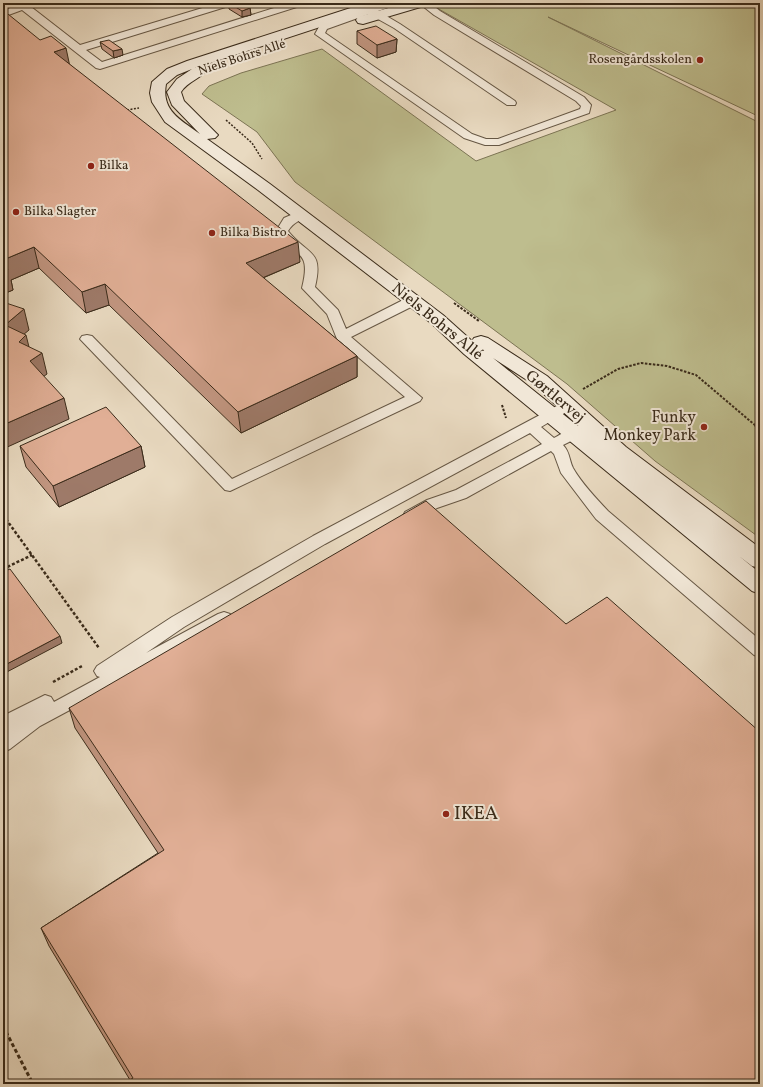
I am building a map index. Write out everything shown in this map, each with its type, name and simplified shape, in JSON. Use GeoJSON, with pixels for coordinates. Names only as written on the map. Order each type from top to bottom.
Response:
{"type":"FeatureCollection","features":[{"type":"Feature","properties":{"kind":"street","name":"Niels Bohrs Allé"},"geometry":{"type":"LineString","coordinates":[[419,3],[376,10],[192,64],[172,72],[159,82],[157,91],[158,104],[170,119],[264,187],[437,319],[471,350],[521,390],[559,410]]}},
{"type":"Feature","properties":{"kind":"street","name":"Niels Bohrs Allé"},"geometry":{"type":"LineString","coordinates":[[264,187],[177,102],[174,92],[179,84],[189,76],[204,69],[320,34],[376,10]]}},
{"type":"Feature","properties":{"kind":"street","name":"Gørtlervej"},"geometry":{"type":"LineString","coordinates":[[559,410],[760,585]]}},
{"type":"Feature","properties":{"kind":"street","name":"Gørtlervej"},"geometry":{"type":"LineString","coordinates":[[581,430],[619,452],[760,560]]}},
{"type":"Feature","properties":{"kind":"lane"},"geometry":{"type":"LineString","coordinates":[[78,50],[229,3]]}},
{"type":"Feature","properties":{"kind":"lane"},"geometry":{"type":"LineString","coordinates":[[3,12],[21,4],[100,66],[300,3]]}},
{"type":"Feature","properties":{"kind":"lane"},"geometry":{"type":"LineString","coordinates":[[376,10],[393,3]]}},
{"type":"Feature","properties":{"kind":"lane"},"geometry":{"type":"LineString","coordinates":[[320,34],[468,136],[485,142],[499,142],[585,111],[586,105],[580,99],[437,13],[424,3]]}},
{"type":"Feature","properties":{"kind":"lane"},"geometry":{"type":"LineString","coordinates":[[376,10],[511,103]]}},
{"type":"Feature","properties":{"kind":"lane"},"geometry":{"type":"LineString","coordinates":[[87,339],[230,486],[415,398],[342,336],[333,313],[308,288],[313,272],[311,261],[305,252],[286,237],[282,230],[288,221],[300,215]]}},
{"type":"Feature","properties":{"kind":"lane"},"geometry":{"type":"LineString","coordinates":[[342,336],[412,301]]}},
{"type":"Feature","properties":{"kind":"lane"},"geometry":{"type":"LineString","coordinates":[[3,744],[178,622],[319,540],[559,410]]}},
{"type":"Feature","properties":{"kind":"lane"},"geometry":{"type":"LineString","coordinates":[[531,426],[561,452],[566,469],[602,515],[760,650]]}},
{"type":"Feature","properties":{"kind":"lane"},"geometry":{"type":"LineString","coordinates":[[395,525],[432,504],[461,494],[581,430]]}},
{"type":"Feature","properties":{"kind":"lane"},"geometry":{"type":"LineString","coordinates":[[3,726],[235,612]]}},
{"type":"Feature","properties":{"kind":"lane"},"geometry":{"type":"LineString","coordinates":[[88,685],[100,706]]}},
{"type":"Feature","properties":{"kind":"path"},"geometry":{"type":"LineString","coordinates":[[125,110],[144,107]]}},
{"type":"Feature","properties":{"kind":"path"},"geometry":{"type":"LineString","coordinates":[[224,119],[252,143],[263,160]]}},
{"type":"Feature","properties":{"kind":"path"},"geometry":{"type":"LineString","coordinates":[[450,300],[482,323]]}},
{"type":"Feature","properties":{"kind":"path"},"geometry":{"type":"LineString","coordinates":[[582,390],[618,370],[641,363],[667,366],[696,375],[760,430]]}},
{"type":"Feature","properties":{"kind":"path"},"geometry":{"type":"LineString","coordinates":[[3,515],[100,649]]}},
{"type":"Feature","properties":{"kind":"path"},"geometry":{"type":"LineString","coordinates":[[3,569],[32,555]]}},
{"type":"Feature","properties":{"kind":"path"},"geometry":{"type":"LineString","coordinates":[[3,1026],[33,1084]]}},
{"type":"Feature","properties":{"kind":"shaded area"},"geometry":{"type":"Polygon","coordinates":[[[454,3],[760,3],[760,117],[548,17],[760,123],[760,538],[655,461],[567,384],[295,182],[257,132],[202,94],[209,86],[241,73],[322,49],[476,161],[616,110],[437,8],[454,3]]]}},
{"type":"Feature","properties":{"kind":"building"},"geometry":{"type":"Polygon","coordinates":[[[229,3],[241,3],[250,8],[242,11],[229,3]]]}},
{"type":"Feature","properties":{"kind":"building","name":"Bilka"},"geometry":{"type":"Polygon","coordinates":[[[3,10],[40,40],[51,36],[66,48],[54,52],[298,242],[246,263],[357,356],[238,412],[105,284],[82,292],[34,247],[3,260],[3,10]]]}},
{"type":"Feature","properties":{"kind":"building"},"geometry":{"type":"Polygon","coordinates":[[[376,26],[397,39],[377,45],[357,31],[376,26]]]}},
{"type":"Feature","properties":{"kind":"building"},"geometry":{"type":"Polygon","coordinates":[[[109,40],[122,49],[113,51],[100,42],[109,40]]]}},
{"type":"Feature","properties":{"kind":"building"},"geometry":{"type":"Polygon","coordinates":[[[3,263],[8,270],[3,271],[3,263]]]}},
{"type":"Feature","properties":{"kind":"building"},"geometry":{"type":"Polygon","coordinates":[[[3,302],[24,309],[5,325],[26,335],[19,342],[42,353],[30,361],[64,398],[3,425],[3,302]]]}},
{"type":"Feature","properties":{"kind":"building"},"geometry":{"type":"Polygon","coordinates":[[[106,407],[141,446],[53,486],[20,446],[106,407]]]}},
{"type":"Feature","properties":{"kind":"building","name":"IKEA"},"geometry":{"type":"Polygon","coordinates":[[[426,501],[566,624],[607,597],[760,732],[760,1084],[124,1084],[133,1078],[41,928],[164,850],[69,708],[426,501]]]}},
{"type":"Feature","properties":{"kind":"building"},"geometry":{"type":"Polygon","coordinates":[[[10,569],[60,636],[3,666],[3,572],[10,569]]]}},
{"type":"Feature","properties":{"kind":"place","name":"Rosengårdsskolen"},"geometry":{"type":"Point","coordinates":[700,60]}},
{"type":"Feature","properties":{"kind":"place","name":"Bilka"},"geometry":{"type":"Point","coordinates":[91,166]}},
{"type":"Feature","properties":{"kind":"place","name":"Bilka Slagter"},"geometry":{"type":"Point","coordinates":[16,212]}},
{"type":"Feature","properties":{"kind":"place","name":"Bilka Bistro"},"geometry":{"type":"Point","coordinates":[212,233]}},
{"type":"Feature","properties":{"kind":"place","name":"Funky Monkey Park"},"geometry":{"type":"Point","coordinates":[704,427]}},
{"type":"Feature","properties":{"kind":"place","name":"IKEA"},"geometry":{"type":"Point","coordinates":[446,814]}}]}
